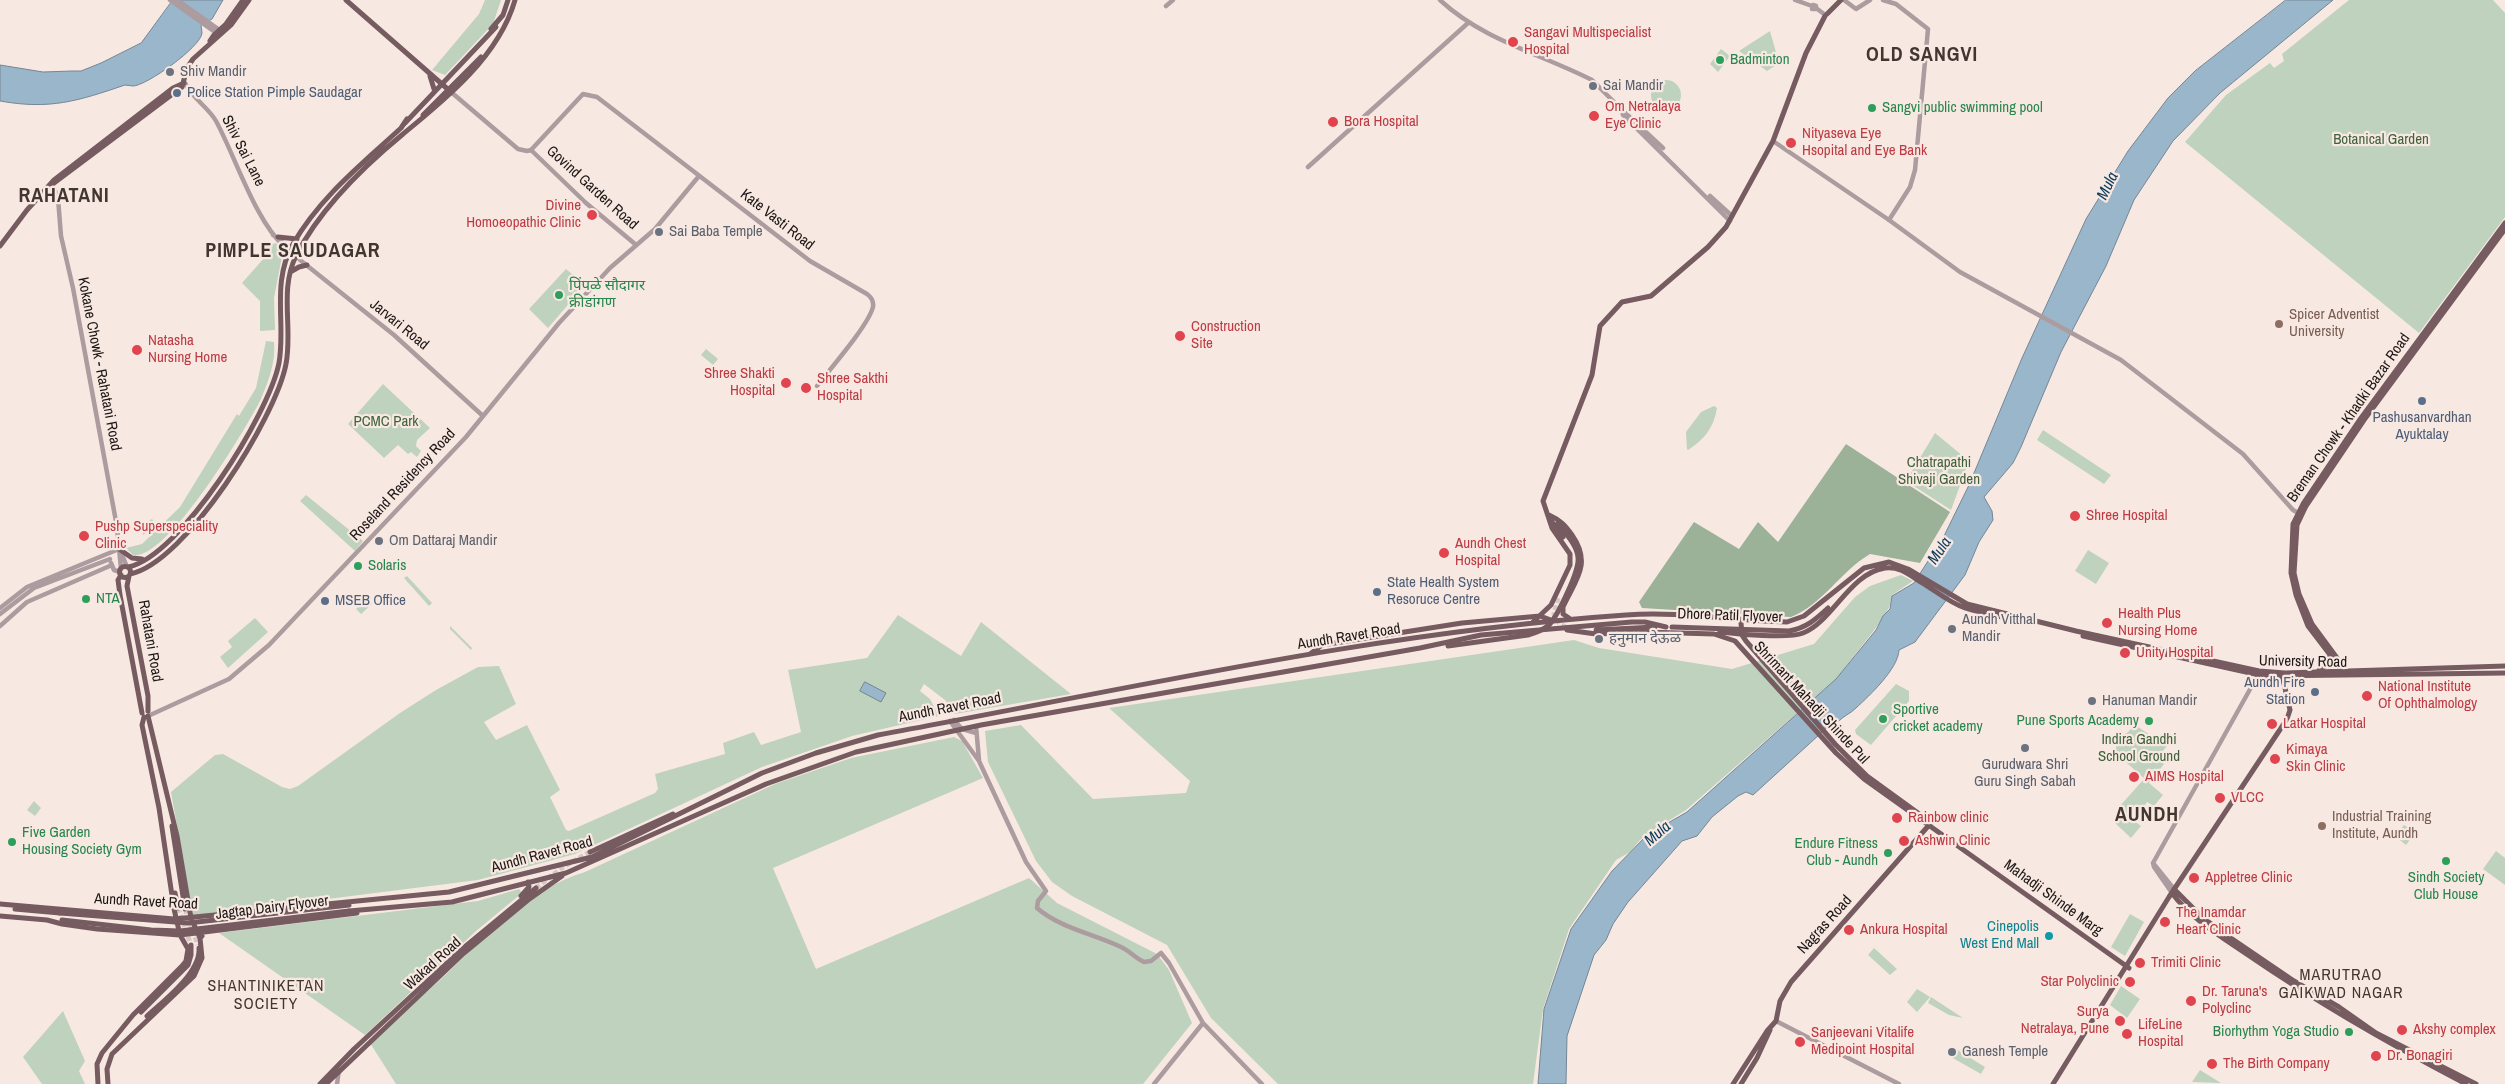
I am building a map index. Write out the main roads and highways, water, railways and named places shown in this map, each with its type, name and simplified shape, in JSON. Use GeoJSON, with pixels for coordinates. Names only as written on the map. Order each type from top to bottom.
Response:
{"type":"FeatureCollection","features":[{"type":"Feature","properties":{"kind":"main road"},"geometry":{"type":"LineString","coordinates":[[217,31],[226,24],[243,0]]}},
{"type":"Feature","properties":{"kind":"main road"},"geometry":{"type":"LineString","coordinates":[[0,246],[27,210],[66,170],[127,126],[173,88],[185,83],[189,63],[217,31],[249,0]]}},
{"type":"Feature","properties":{"kind":"main road"},"geometry":{"type":"LineString","coordinates":[[346,0],[431,75],[442,81],[451,92]]}},
{"type":"Feature","properties":{"kind":"main road"},"geometry":{"type":"LineString","coordinates":[[492,46],[423,116],[343,191],[314,227],[296,257],[291,273],[286,303],[288,350],[286,365],[278,391],[267,416],[216,498],[194,527],[153,565],[125,578],[120,572],[127,567],[148,559],[176,536],[203,504],[267,400],[279,363],[280,290],[291,250],[297,239],[338,186],[403,126],[467,61],[496,27],[508,0]]}},
{"type":"Feature","properties":{"kind":"main road"},"geometry":{"type":"LineString","coordinates":[[405,132],[410,131],[451,92],[492,46],[509,18],[515,0]]}},
{"type":"Feature","properties":{"kind":"main road"},"geometry":{"type":"LineString","coordinates":[[1558,598],[1573,566],[1574,559],[1573,553],[1543,501],[1592,375],[1600,326],[1622,302],[1650,296],[1708,247],[1731,218],[1773,141],[1806,53],[1825,16],[1843,0]]}},
{"type":"Feature","properties":{"kind":"main road"},"geometry":{"type":"LineString","coordinates":[[403,126],[502,15]]}},
{"type":"Feature","properties":{"kind":"main road"},"geometry":{"type":"LineString","coordinates":[[431,75],[434,90]]}},
{"type":"Feature","properties":{"kind":"main road","name":"Breman Chowk - Khadki Bazar Road"},"geometry":{"type":"LineString","coordinates":[[2343,673],[2318,641],[2304,618],[2292,573],[2295,532],[2299,514],[2361,418],[2505,223]]}},
{"type":"Feature","properties":{"kind":"main road","name":"Breman Chowk - Khadki Bazar Road"},"geometry":{"type":"LineString","coordinates":[[2299,514],[2364,420],[2505,229]]}},
{"type":"Feature","properties":{"kind":"main road"},"geometry":{"type":"LineString","coordinates":[[275,236],[297,239]]}},
{"type":"Feature","properties":{"kind":"main road"},"geometry":{"type":"LineString","coordinates":[[291,273],[299,266],[308,266]]}},
{"type":"Feature","properties":{"kind":"main road"},"geometry":{"type":"LineString","coordinates":[[1420,648],[1528,635],[1536,633],[1549,624],[1557,612],[1574,576],[1579,559],[1577,551],[1558,523],[1549,514]]}},
{"type":"Feature","properties":{"kind":"main road"},"geometry":{"type":"LineString","coordinates":[[1530,624],[1554,600],[1571,559],[1568,550],[1552,528],[1549,514]]}},
{"type":"Feature","properties":{"kind":"main road"},"geometry":{"type":"LineString","coordinates":[[1549,514],[1562,521],[1581,550],[1582,568],[1563,607],[1564,614],[1572,620]]}},
{"type":"Feature","properties":{"kind":"main road"},"geometry":{"type":"LineString","coordinates":[[119,549],[137,560],[148,559]]}},
{"type":"Feature","properties":{"kind":"main road","name":"Aundh Ravet Road"},"geometry":{"type":"LineString","coordinates":[[0,906],[191,918],[344,901],[374,901],[472,888],[592,857],[762,773],[861,739],[1309,656],[1481,628],[1530,624],[1551,620],[1627,615],[1693,616],[1788,622],[1804,616],[1854,575],[1872,564],[1889,562],[1907,571]]}},
{"type":"Feature","properties":{"kind":"main road","name":"Rahatani Road"},"geometry":{"type":"LineString","coordinates":[[127,567],[130,575],[127,586],[148,696],[145,713]]}},
{"type":"Feature","properties":{"kind":"main road"},"geometry":{"type":"LineString","coordinates":[[1718,634],[1720,632],[1742,635],[1803,634],[1834,608],[1841,597],[1877,570],[1886,567],[1907,571]]}},
{"type":"Feature","properties":{"kind":"main road","name":"University Road"},"geometry":{"type":"LineString","coordinates":[[1907,571],[1961,603],[1991,612],[2258,673],[2283,675],[2505,673]]}},
{"type":"Feature","properties":{"kind":"main road","name":"Rahatani Road"},"geometry":{"type":"LineString","coordinates":[[120,572],[118,580],[120,596],[145,713]]}},
{"type":"Feature","properties":{"kind":"main road","name":"Breman Chowk - Khadki Bazar Road"},"geometry":{"type":"LineString","coordinates":[[2292,573],[2308,616],[2320,638],[2338,660],[2343,673]]}},
{"type":"Feature","properties":{"kind":"main road","name":"Dhore Patil Flyover"},"geometry":{"type":"LineString","coordinates":[[1668,629],[1789,631],[1800,629],[1810,624],[1841,597]]}},
{"type":"Feature","properties":{"kind":"main road"},"geometry":{"type":"LineString","coordinates":[[1309,656],[1322,645],[1462,623],[1540,616],[1551,620]]}},
{"type":"Feature","properties":{"kind":"main road"},"geometry":{"type":"LineString","coordinates":[[1693,616],[1708,621],[1758,624],[1768,621]]}},
{"type":"Feature","properties":{"kind":"main road","name":"Aundh Ravet Road"},"geometry":{"type":"LineString","coordinates":[[375,909],[474,898],[566,873],[793,772],[856,752],[959,729],[1420,648],[1481,635],[1531,630],[1564,630],[1632,622],[1668,629]]}},
{"type":"Feature","properties":{"kind":"main road"},"geometry":{"type":"LineString","coordinates":[[1741,623],[1742,635]]}},
{"type":"Feature","properties":{"kind":"main road"},"geometry":{"type":"LineString","coordinates":[[1596,630],[1648,627],[1718,634],[1743,643]]}},
{"type":"Feature","properties":{"kind":"main road"},"geometry":{"type":"LineString","coordinates":[[1564,630],[1596,634],[1668,629]]}},
{"type":"Feature","properties":{"kind":"main road","name":"Shrimant Mahadji Shinde Pul"},"geometry":{"type":"LineString","coordinates":[[1742,635],[1743,643],[1867,779]]}},
{"type":"Feature","properties":{"kind":"main road"},"geometry":{"type":"LineString","coordinates":[[2316,672],[2327,665],[2330,655]]}},
{"type":"Feature","properties":{"kind":"main road"},"geometry":{"type":"LineString","coordinates":[[2338,660],[2356,670]]}},
{"type":"Feature","properties":{"kind":"main road","name":"University Road"},"geometry":{"type":"LineString","coordinates":[[2283,675],[2316,672],[2343,673],[2356,670],[2505,666]]}},
{"type":"Feature","properties":{"kind":"main road"},"geometry":{"type":"LineString","coordinates":[[2055,1084],[2174,893],[2290,720],[2293,709],[2283,675]]}},
{"type":"Feature","properties":{"kind":"main road"},"geometry":{"type":"LineString","coordinates":[[122,1044],[189,980],[202,964],[200,941],[191,918],[177,836],[145,713]]}},
{"type":"Feature","properties":{"kind":"main road"},"geometry":{"type":"LineString","coordinates":[[145,713],[142,725],[176,908]]}},
{"type":"Feature","properties":{"kind":"main road","name":"Mahadji Shinde Marg"},"geometry":{"type":"LineString","coordinates":[[1867,779],[2128,966]]}},
{"type":"Feature","properties":{"kind":"main road"},"geometry":{"type":"LineString","coordinates":[[168,805],[185,909]]}},
{"type":"Feature","properties":{"kind":"main road"},"geometry":{"type":"LineString","coordinates":[[590,852],[666,816],[676,814]]}},
{"type":"Feature","properties":{"kind":"main road"},"geometry":{"type":"LineString","coordinates":[[160,817],[166,835],[176,908],[174,935]]}},
{"type":"Feature","properties":{"kind":"main road","name":"Nagras Road"},"geometry":{"type":"LineString","coordinates":[[1770,1030],[1776,1021],[1780,1001],[1791,982],[1931,825]]}},
{"type":"Feature","properties":{"kind":"main road","name":"Wakad Road"},"geometry":{"type":"LineString","coordinates":[[320,1084],[464,953],[528,900],[566,873]]}},
{"type":"Feature","properties":{"kind":"main road"},"geometry":{"type":"LineString","coordinates":[[461,950],[473,936],[523,894],[529,887],[528,882]]}},
{"type":"Feature","properties":{"kind":"main road"},"geometry":{"type":"LineString","coordinates":[[461,950],[536,888]]}},
{"type":"Feature","properties":{"kind":"main road"},"geometry":{"type":"LineString","coordinates":[[2174,893],[2220,936],[2292,985],[2390,1045],[2466,1084]]}},
{"type":"Feature","properties":{"kind":"main road"},"geometry":{"type":"LineString","coordinates":[[2174,893],[2222,932],[2376,1033],[2476,1084]]}},
{"type":"Feature","properties":{"kind":"main road","name":"Jagtap Dairy Flyover"},"geometry":{"type":"LineString","coordinates":[[53,921],[62,920],[151,930],[180,931],[349,908],[374,901]]}},
{"type":"Feature","properties":{"kind":"main road","name":"Jagtap Dairy Flyover"},"geometry":{"type":"LineString","coordinates":[[57,911],[188,923],[349,908],[375,909]]}},
{"type":"Feature","properties":{"kind":"main road"},"geometry":{"type":"LineString","coordinates":[[108,1084],[109,1061],[135,1028],[192,971],[198,959],[200,941],[207,932],[349,915],[375,909]]}},
{"type":"Feature","properties":{"kind":"main road"},"geometry":{"type":"LineString","coordinates":[[0,916],[53,921],[97,928],[180,935],[200,941]]}},
{"type":"Feature","properties":{"kind":"main road"},"geometry":{"type":"LineString","coordinates":[[128,1024],[133,1015],[186,961],[188,949],[180,935],[175,918]]}},
{"type":"Feature","properties":{"kind":"main road"},"geometry":{"type":"LineString","coordinates":[[98,1084],[97,1064],[111,1041],[188,965],[191,946]]}},
{"type":"Feature","properties":{"kind":"main road","name":"Wakad Road"},"geometry":{"type":"LineString","coordinates":[[326,1084],[338,1068],[461,950]]}},
{"type":"Feature","properties":{"kind":"main road"},"geometry":{"type":"LineString","coordinates":[[1733,1084],[1767,1031],[1770,1030]]}},
{"type":"Feature","properties":{"kind":"main road"},"geometry":{"type":"LineString","coordinates":[[1741,1084],[1766,1042],[1770,1030]]}},
{"type":"Feature","properties":{"kind":"water"},"geometry":{"type":"Polygon","coordinates":[[[173,0],[223,0],[212,19],[201,25],[202,33],[193,47],[172,65],[149,80],[133,86],[125,85],[93,96],[64,102],[34,105],[0,101],[0,65],[43,72],[81,71],[141,43],[173,0]]]}},
{"type":"Feature","properties":{"kind":"water","name":"Mula"},"geometry":{"type":"Polygon","coordinates":[[[2286,0],[2333,0],[2220,93],[2173,141],[2134,200],[2106,266],[2061,352],[2013,463],[1984,497],[1992,511],[1993,520],[1979,542],[1965,575],[1915,642],[1899,650],[1889,673],[1854,710],[1838,722],[1831,724],[1753,795],[1746,792],[1738,796],[1712,817],[1697,836],[1682,841],[1628,902],[1613,924],[1606,940],[1594,955],[1567,1036],[1566,1084],[1538,1084],[1544,1009],[1571,929],[1612,871],[1647,835],[1687,812],[1836,679],[1876,630],[1883,616],[1890,609],[1892,596],[1914,583],[1944,536],[1969,485],[2022,358],[2086,219],[2128,151],[2168,98],[2195,71],[2286,0]]]}},
{"type":"Feature","properties":{"kind":"water"},"geometry":{"type":"Polygon","coordinates":[[[865,682],[886,693],[881,702],[860,691],[865,682]]]}},
{"type":"Feature","properties":{"kind":"tunnel"},"geometry":{"type":"LineString","coordinates":[[1558,598],[1554,614],[1560,624],[1569,629]]}},
{"type":"Feature","properties":{"kind":"tunnel"},"geometry":{"type":"LineString","coordinates":[[536,888],[563,867],[590,852]]}},
{"type":"Feature","properties":{"kind":"tunnel"},"geometry":{"type":"LineString","coordinates":[[178,908],[191,945]]}},
{"type":"Feature","properties":{"kind":"tunnel"},"geometry":{"type":"LineString","coordinates":[[185,909],[198,945]]}},
{"type":"Feature","properties":{"kind":"place","name":"Sangavi Multispecialist Hospital"},"geometry":{"type":"Point","coordinates":[1513,42]}},
{"type":"Feature","properties":{"kind":"place","name":"Badminton"},"geometry":{"type":"Point","coordinates":[1720,60]}},
{"type":"Feature","properties":{"kind":"place","name":"Shiv Mandir"},"geometry":{"type":"Point","coordinates":[170,72]}},
{"type":"Feature","properties":{"kind":"place","name":"Sai Mandir"},"geometry":{"type":"Point","coordinates":[1593,86]}},
{"type":"Feature","properties":{"kind":"place","name":"Police Station Pimple Saudagar"},"geometry":{"type":"Point","coordinates":[177,93]}},
{"type":"Feature","properties":{"kind":"place","name":"Sangvi public swimming pool"},"geometry":{"type":"Point","coordinates":[1872,108]}},
{"type":"Feature","properties":{"kind":"place","name":"Om Netralaya Eye Clinic"},"geometry":{"type":"Point","coordinates":[1594,116]}},
{"type":"Feature","properties":{"kind":"place","name":"Bora Hospital"},"geometry":{"type":"Point","coordinates":[1333,122]}},
{"type":"Feature","properties":{"kind":"place","name":"Nityaseva Eye Hsopital and Eye Bank"},"geometry":{"type":"Point","coordinates":[1791,143]}},
{"type":"Feature","properties":{"kind":"place","name":"Divine Homoeopathic Clinic"},"geometry":{"type":"Point","coordinates":[592,215]}},
{"type":"Feature","properties":{"kind":"place","name":"Sai Baba Temple"},"geometry":{"type":"Point","coordinates":[659,232]}},
{"type":"Feature","properties":{"kind":"place","name":"पिंपळे सौदागर क्रीडांगण"},"geometry":{"type":"Point","coordinates":[559,295]}},
{"type":"Feature","properties":{"kind":"place","name":"Spicer Adventist University"},"geometry":{"type":"Point","coordinates":[2279,324]}},
{"type":"Feature","properties":{"kind":"place","name":"Construction Site"},"geometry":{"type":"Point","coordinates":[1180,336]}},
{"type":"Feature","properties":{"kind":"place","name":"Natasha Nursing Home"},"geometry":{"type":"Point","coordinates":[137,350]}},
{"type":"Feature","properties":{"kind":"place","name":"Shree Shakti Hospital"},"geometry":{"type":"Point","coordinates":[786,383]}},
{"type":"Feature","properties":{"kind":"place","name":"Shree Sakthi Hospital"},"geometry":{"type":"Point","coordinates":[806,388]}},
{"type":"Feature","properties":{"kind":"place","name":"Pashusanvardhan Ayuktalay"},"geometry":{"type":"Point","coordinates":[2422,401]}},
{"type":"Feature","properties":{"kind":"place","name":"Shree Hospital"},"geometry":{"type":"Point","coordinates":[2075,516]}},
{"type":"Feature","properties":{"kind":"place","name":"Pushp Superspeciality Clinic"},"geometry":{"type":"Point","coordinates":[84,536]}},
{"type":"Feature","properties":{"kind":"place","name":"Om Dattaraj Mandir"},"geometry":{"type":"Point","coordinates":[379,541]}},
{"type":"Feature","properties":{"kind":"place","name":"Aundh Chest Hospital"},"geometry":{"type":"Point","coordinates":[1444,553]}},
{"type":"Feature","properties":{"kind":"place","name":"Solaris"},"geometry":{"type":"Point","coordinates":[358,566]}},
{"type":"Feature","properties":{"kind":"place","name":"State Health System Resoruce Centre"},"geometry":{"type":"Point","coordinates":[1377,592]}},
{"type":"Feature","properties":{"kind":"place","name":"NTA"},"geometry":{"type":"Point","coordinates":[86,599]}},
{"type":"Feature","properties":{"kind":"place","name":"MSEB Office"},"geometry":{"type":"Point","coordinates":[325,601]}},
{"type":"Feature","properties":{"kind":"place","name":"Health Plus Nursing Home"},"geometry":{"type":"Point","coordinates":[2107,623]}},
{"type":"Feature","properties":{"kind":"place","name":"Aundh Vitthal Mandir"},"geometry":{"type":"Point","coordinates":[1952,629]}},
{"type":"Feature","properties":{"kind":"place","name":"हनुमान देऊळ"},"geometry":{"type":"Point","coordinates":[1599,639]}},
{"type":"Feature","properties":{"kind":"place","name":"Unity Hospital"},"geometry":{"type":"Point","coordinates":[2125,653]}},
{"type":"Feature","properties":{"kind":"place","name":"Aundh Fire Station"},"geometry":{"type":"Point","coordinates":[2315,692]}},
{"type":"Feature","properties":{"kind":"place","name":"National Institute Of Ophthalmology"},"geometry":{"type":"Point","coordinates":[2367,696]}},
{"type":"Feature","properties":{"kind":"place","name":"Hanuman Mandir"},"geometry":{"type":"Point","coordinates":[2092,701]}},
{"type":"Feature","properties":{"kind":"place","name":"Sportive cricket academy"},"geometry":{"type":"Point","coordinates":[1883,719]}},
{"type":"Feature","properties":{"kind":"place","name":"Pune Sports Academy"},"geometry":{"type":"Point","coordinates":[2149,721]}},
{"type":"Feature","properties":{"kind":"place","name":"Latkar Hospital"},"geometry":{"type":"Point","coordinates":[2272,724]}},
{"type":"Feature","properties":{"kind":"place","name":"Gurudwara Shri Guru Singh Sabah"},"geometry":{"type":"Point","coordinates":[2025,748]}},
{"type":"Feature","properties":{"kind":"place","name":"Kimaya Skin Clinic"},"geometry":{"type":"Point","coordinates":[2275,759]}},
{"type":"Feature","properties":{"kind":"place","name":"AIMS Hospital"},"geometry":{"type":"Point","coordinates":[2134,777]}},
{"type":"Feature","properties":{"kind":"place","name":"VLCC"},"geometry":{"type":"Point","coordinates":[2220,798]}},
{"type":"Feature","properties":{"kind":"place","name":"Rainbow clinic"},"geometry":{"type":"Point","coordinates":[1897,818]}},
{"type":"Feature","properties":{"kind":"place","name":"Industrial Training Institute, Aundh"},"geometry":{"type":"Point","coordinates":[2322,826]}},
{"type":"Feature","properties":{"kind":"place","name":"Ashwin Clinic"},"geometry":{"type":"Point","coordinates":[1904,841]}},
{"type":"Feature","properties":{"kind":"place","name":"Five Garden Housing Society Gym"},"geometry":{"type":"Point","coordinates":[12,842]}},
{"type":"Feature","properties":{"kind":"place","name":"Endure Fitness Club - Aundh"},"geometry":{"type":"Point","coordinates":[1888,853]}},
{"type":"Feature","properties":{"kind":"place","name":"Sindh Society Club House"},"geometry":{"type":"Point","coordinates":[2446,861]}},
{"type":"Feature","properties":{"kind":"place","name":"Appletree Clinic"},"geometry":{"type":"Point","coordinates":[2194,878]}},
{"type":"Feature","properties":{"kind":"place","name":"The Inamdar Heart Clinic"},"geometry":{"type":"Point","coordinates":[2165,922]}},
{"type":"Feature","properties":{"kind":"place","name":"Ankura Hospital"},"geometry":{"type":"Point","coordinates":[1849,930]}},
{"type":"Feature","properties":{"kind":"place","name":"Cinepolis West End Mall"},"geometry":{"type":"Point","coordinates":[2049,936]}},
{"type":"Feature","properties":{"kind":"place","name":"Trimiti Clinic"},"geometry":{"type":"Point","coordinates":[2140,963]}},
{"type":"Feature","properties":{"kind":"place","name":"Star Polyclinic"},"geometry":{"type":"Point","coordinates":[2130,982]}},
{"type":"Feature","properties":{"kind":"place","name":"Dr. Taruna's Polyclinc"},"geometry":{"type":"Point","coordinates":[2191,1001]}},
{"type":"Feature","properties":{"kind":"place","name":"Surya Netralaya, Pune"},"geometry":{"type":"Point","coordinates":[2120,1021]}},
{"type":"Feature","properties":{"kind":"place","name":"Akshy complex"},"geometry":{"type":"Point","coordinates":[2402,1030]}},
{"type":"Feature","properties":{"kind":"place","name":"Biorhythm Yoga Studio"},"geometry":{"type":"Point","coordinates":[2349,1032]}},
{"type":"Feature","properties":{"kind":"place","name":"LifeLine Hospital"},"geometry":{"type":"Point","coordinates":[2127,1034]}},
{"type":"Feature","properties":{"kind":"place","name":"Sanjeevani Vitalife Medipoint Hospital"},"geometry":{"type":"Point","coordinates":[1800,1042]}},
{"type":"Feature","properties":{"kind":"place","name":"Ganesh Temple"},"geometry":{"type":"Point","coordinates":[1952,1052]}},
{"type":"Feature","properties":{"kind":"place","name":"Dr. Bonagiri"},"geometry":{"type":"Point","coordinates":[2376,1056]}},
{"type":"Feature","properties":{"kind":"place","name":"The Birth Company"},"geometry":{"type":"Point","coordinates":[2212,1064]}},
{"type":"Feature","properties":{"kind":"district","name":"OLD SANGVI"},"geometry":{"type":"Point","coordinates":[1922,56]}},
{"type":"Feature","properties":{"kind":"district","name":"RAHATANI"},"geometry":{"type":"Point","coordinates":[64,197]}},
{"type":"Feature","properties":{"kind":"district","name":"PIMPLE SAUDAGAR"},"geometry":{"type":"Point","coordinates":[293,252]}},
{"type":"Feature","properties":{"kind":"district","name":"AUNDH"},"geometry":{"type":"Point","coordinates":[2147,816]}},
{"type":"Feature","properties":{"kind":"district","name":"MARUTRAO GAIKWAD NAGAR"},"geometry":{"type":"Point","coordinates":[2341,985]}},
{"type":"Feature","properties":{"kind":"district","name":"SHANTINIKETAN SOCIETY"},"geometry":{"type":"Point","coordinates":[266,996]}},
{"type":"Feature","properties":{"kind":"park label","name":"Botanical Garden"},"geometry":{"type":"Point","coordinates":[2381,140]}},
{"type":"Feature","properties":{"kind":"park label","name":"PCMC Park"},"geometry":{"type":"Point","coordinates":[386,422]}},
{"type":"Feature","properties":{"kind":"park label","name":"Chatrapathi Shivaji Garden"},"geometry":{"type":"Point","coordinates":[1939,472]}},
{"type":"Feature","properties":{"kind":"park label","name":"Indira Gandhi School Ground"},"geometry":{"type":"Point","coordinates":[2139,748]}}]}
